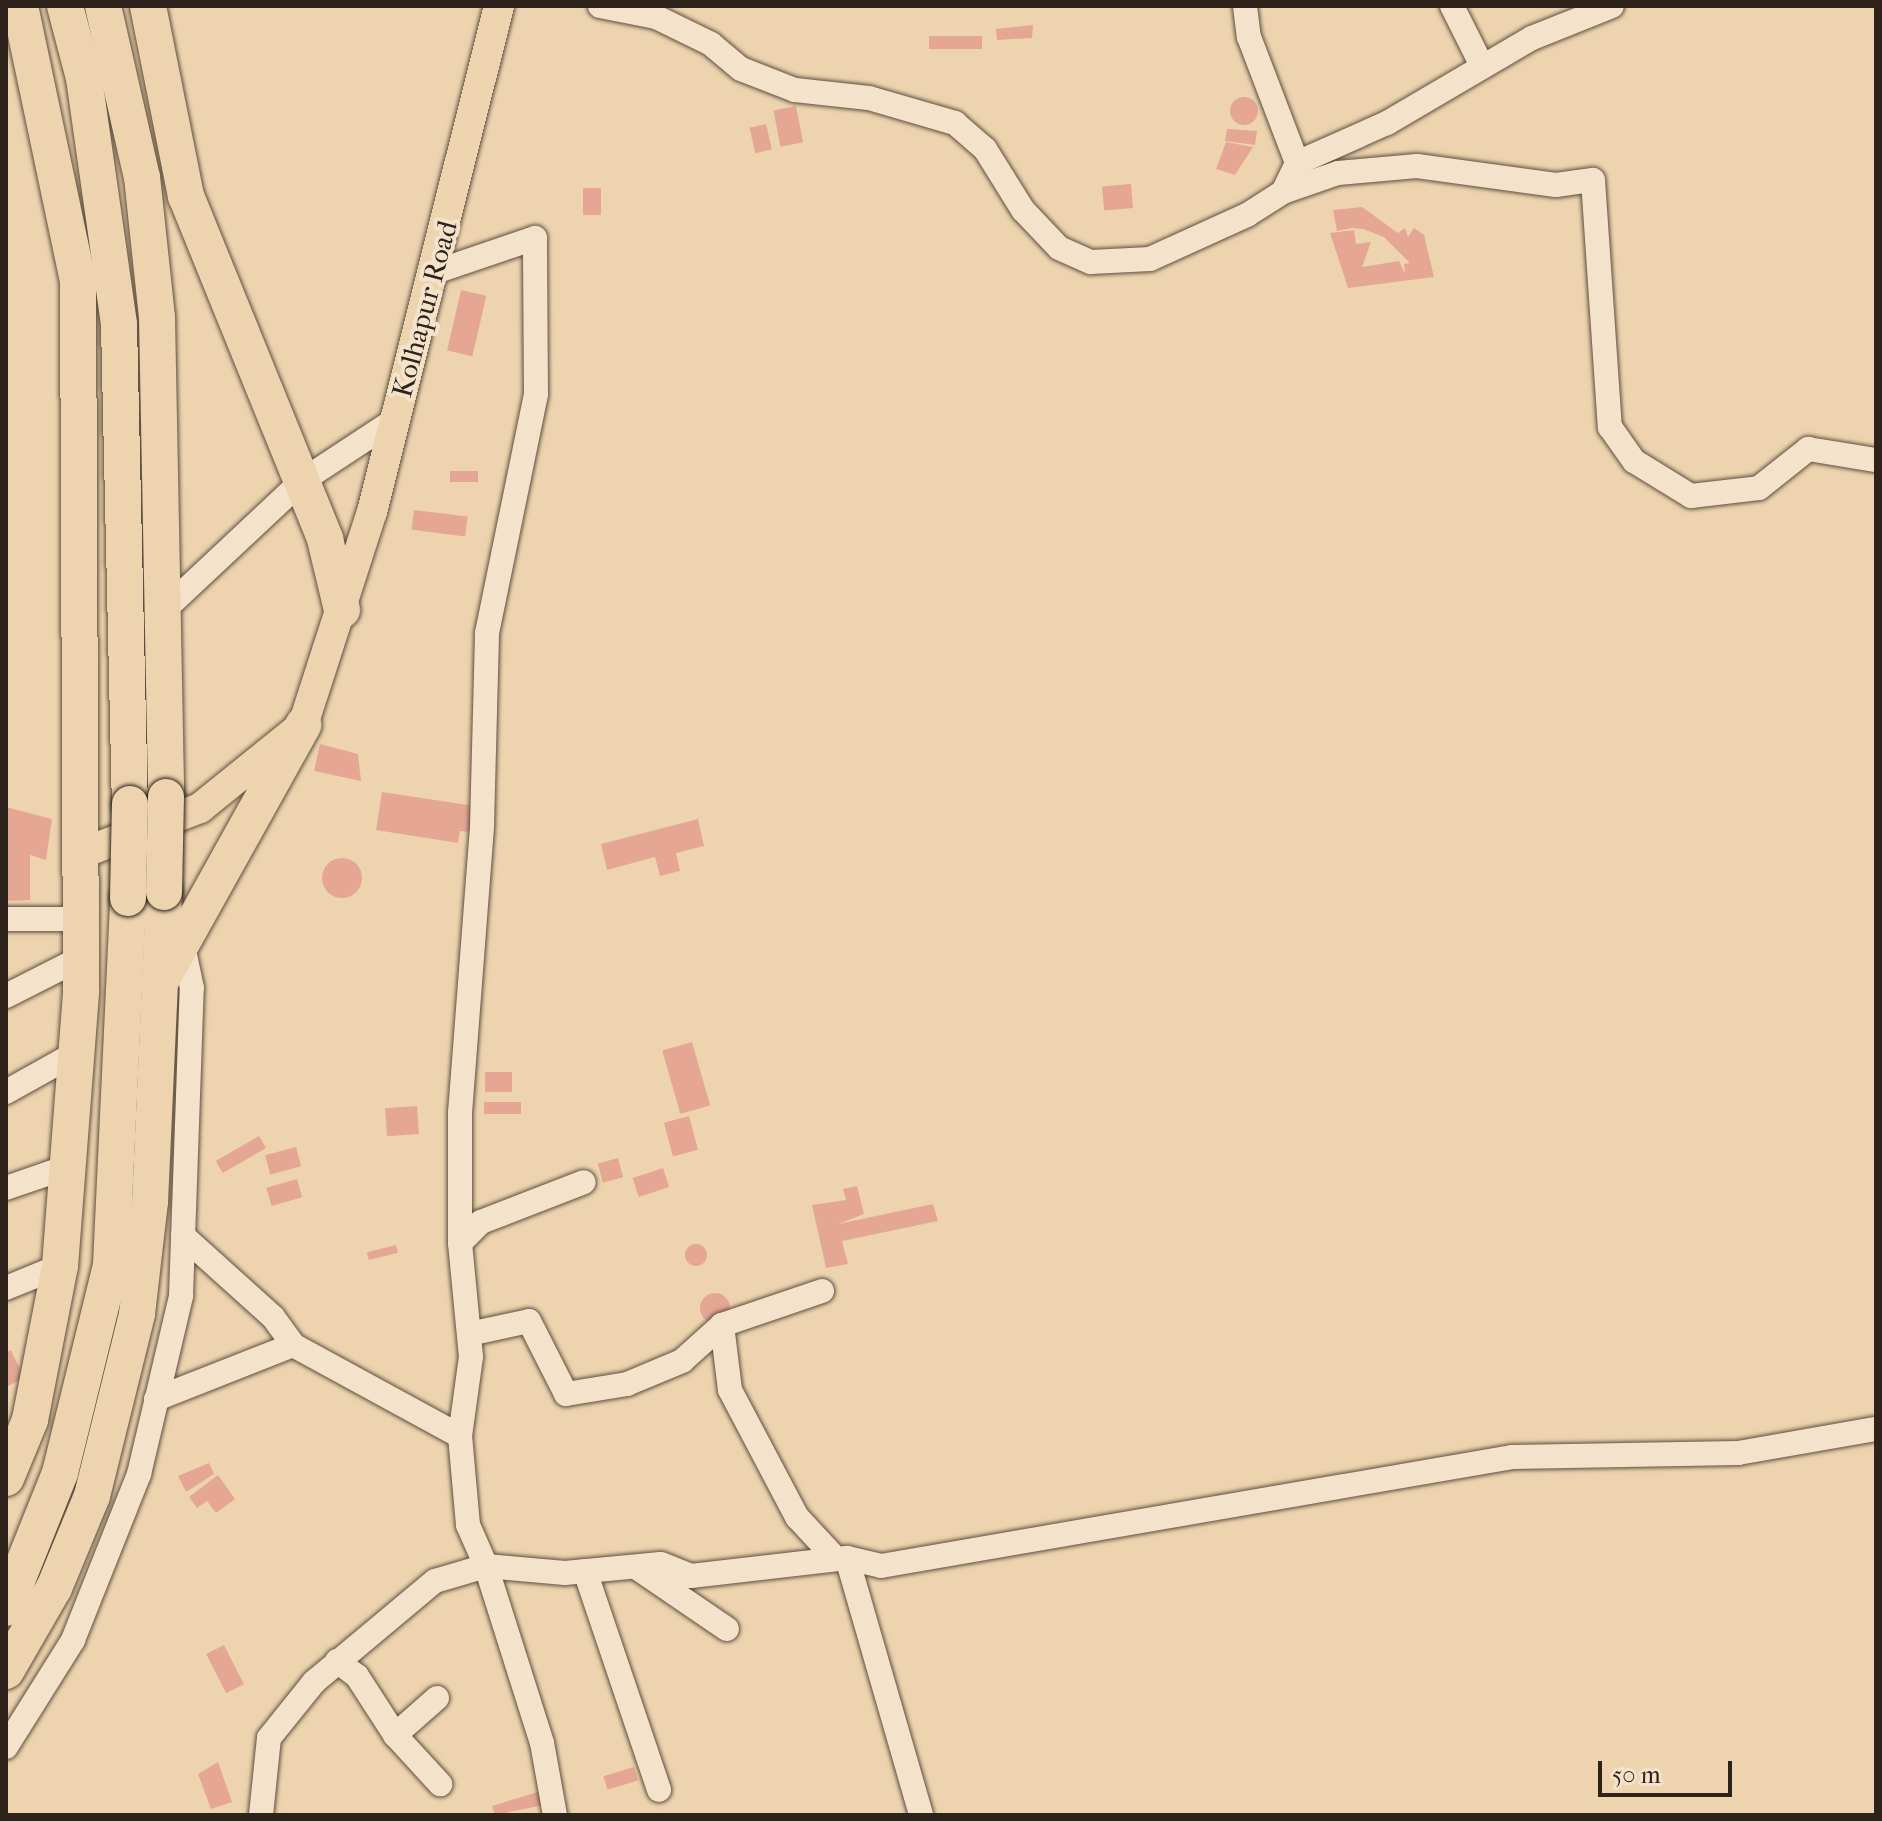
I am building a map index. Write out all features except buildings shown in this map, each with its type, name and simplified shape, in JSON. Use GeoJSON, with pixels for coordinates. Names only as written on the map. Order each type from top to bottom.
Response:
{"type":"FeatureCollection","features":[{"type":"Feature","properties":{"kind":"highway"},"geometry":{"type":"LineString","coordinates":[[6,1478],[30,1420],[60,1266],[81,958],[78,281],[20,6]]}},
{"type":"Feature","properties":{"kind":"highway"},"geometry":{"type":"LineString","coordinates":[[6,1608],[60,1473],[111,1265],[128,898],[130,804],[119,325],[84,78],[65,6]]}},
{"type":"Feature","properties":{"kind":"highway"},"geometry":{"type":"LineString","coordinates":[[6,1671],[54,1588],[92,1496],[137,1314],[150,1202],[166,797],[157,317],[142,177],[103,6]]}},
{"type":"Feature","properties":{"kind":"highway"},"geometry":{"type":"LineString","coordinates":[[148,6],[186,196],[302,481],[342,610]]}},
{"type":"Feature","properties":{"kind":"highway"},"geometry":{"type":"LineString","coordinates":[[157,988],[184,949],[303,725]]}},
{"type":"Feature","properties":{"kind":"main road","name":"Kolhapur Road"},"geometry":{"type":"LineString","coordinates":[[303,725],[342,610],[438,271],[499,6]]}},
{"type":"Feature","properties":{"kind":"main road"},"geometry":{"type":"LineString","coordinates":[[80,854],[200,808],[303,725]]}},
{"type":"Feature","properties":{"kind":"street"},"geometry":{"type":"LineString","coordinates":[[600,6],[655,12],[711,44],[741,69],[795,90],[869,98],[955,123],[985,149],[1023,210],[1059,248],[1091,262],[1150,259],[1283,192],[1338,173],[1417,166],[1556,185],[1593,180],[1610,427],[1634,461],[1691,496],[1759,488],[1808,449],[1876,460]]}},
{"type":"Feature","properties":{"kind":"street"},"geometry":{"type":"LineString","coordinates":[[1245,6],[1249,37],[1297,163]]}},
{"type":"Feature","properties":{"kind":"street"},"geometry":{"type":"LineString","coordinates":[[1452,6],[1482,66]]}},
{"type":"Feature","properties":{"kind":"street"},"geometry":{"type":"LineString","coordinates":[[1283,192],[1297,163],[1387,123],[1482,66],[1612,6]]}},
{"type":"Feature","properties":{"kind":"street"},"geometry":{"type":"LineString","coordinates":[[438,271],[535,238],[536,394],[487,633],[482,826],[460,1113],[460,1243],[469,1334],[460,1436],[468,1525],[486,1566],[542,1743],[555,1815]]}},
{"type":"Feature","properties":{"kind":"street"},"geometry":{"type":"LineString","coordinates":[[162,612],[302,481],[396,419]]}},
{"type":"Feature","properties":{"kind":"street"},"geometry":{"type":"LineString","coordinates":[[6,919],[80,919]]}},
{"type":"Feature","properties":{"kind":"street"},"geometry":{"type":"LineString","coordinates":[[6,1747],[73,1640],[139,1474],[181,1296],[192,988],[184,949]]}},
{"type":"Feature","properties":{"kind":"street"},"geometry":{"type":"LineString","coordinates":[[6,996],[81,958]]}},
{"type":"Feature","properties":{"kind":"street"},"geometry":{"type":"LineString","coordinates":[[6,1092],[76,1053]]}},
{"type":"Feature","properties":{"kind":"street"},"geometry":{"type":"LineString","coordinates":[[6,1188],[67,1167]]}},
{"type":"Feature","properties":{"kind":"street"},"geometry":{"type":"LineString","coordinates":[[460,1243],[481,1222],[584,1182]]}},
{"type":"Feature","properties":{"kind":"street"},"geometry":{"type":"LineString","coordinates":[[183,1236],[273,1317],[293,1345],[460,1436]]}},
{"type":"Feature","properties":{"kind":"street"},"geometry":{"type":"LineString","coordinates":[[6,1288],[60,1266]]}},
{"type":"Feature","properties":{"kind":"street"},"geometry":{"type":"LineString","coordinates":[[469,1334],[529,1321],[566,1394],[627,1384],[682,1361],[722,1325],[822,1291]]}},
{"type":"Feature","properties":{"kind":"street"},"geometry":{"type":"LineString","coordinates":[[722,1325],[730,1390],[797,1517],[842,1558],[921,1815]]}},
{"type":"Feature","properties":{"kind":"street"},"geometry":{"type":"LineString","coordinates":[[156,1399],[293,1345]]}},
{"type":"Feature","properties":{"kind":"street"},"geometry":{"type":"LineString","coordinates":[[261,1815],[269,1738],[337,1661],[435,1581],[486,1566],[585,1571],[661,1564],[691,1576],[842,1558],[881,1566],[1512,1457],[1738,1453],[1876,1429]]}},
{"type":"Feature","properties":{"kind":"street"},"geometry":{"type":"LineString","coordinates":[[636,1567],[727,1629]]}},
{"type":"Feature","properties":{"kind":"street"},"geometry":{"type":"LineString","coordinates":[[585,1571],[659,1790]]}},
{"type":"Feature","properties":{"kind":"street"},"geometry":{"type":"LineString","coordinates":[[337,1661],[357,1676],[395,1735],[440,1784]]}},
{"type":"Feature","properties":{"kind":"street"},"geometry":{"type":"LineString","coordinates":[[395,1735],[437,1698]]}}]}
